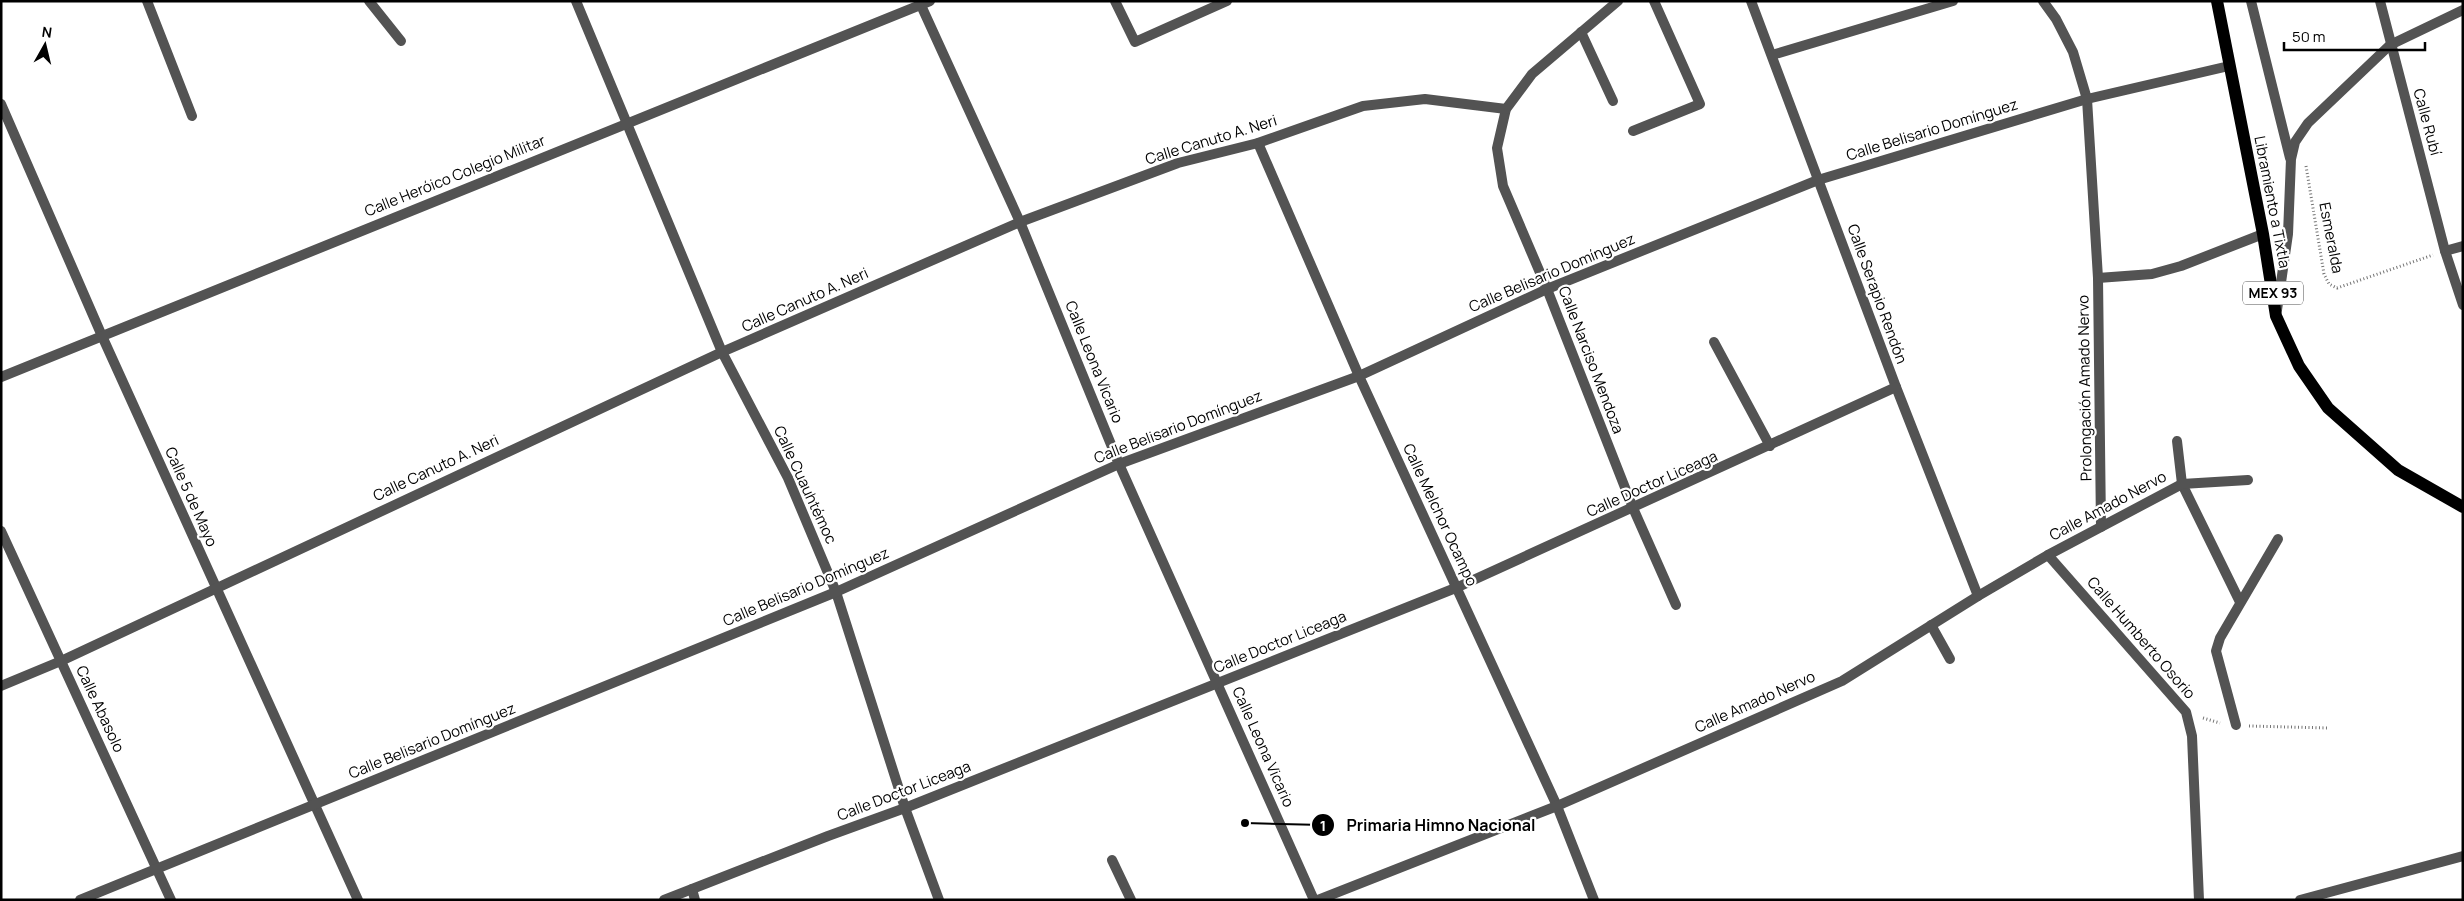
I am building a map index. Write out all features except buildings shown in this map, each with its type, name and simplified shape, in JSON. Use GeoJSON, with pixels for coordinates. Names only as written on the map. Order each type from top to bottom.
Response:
{"type":"FeatureCollection","features":[{"type":"Feature","properties":{"kind":"main road","name":"Libramiento a Tixtla"},"geometry":{"type":"LineString","coordinates":[[2217,1],[2264,234],[2276,316],[2299,366],[2328,408],[2398,470],[2463,507]]}},
{"type":"Feature","properties":{"kind":"street"},"geometry":{"type":"LineString","coordinates":[[147,1],[192,116]]}},
{"type":"Feature","properties":{"kind":"street"},"geometry":{"type":"LineString","coordinates":[[369,1],[401,40]]}},
{"type":"Feature","properties":{"kind":"street","name":"Calle Cuauhtémoc"},"geometry":{"type":"LineString","coordinates":[[576,1],[722,352],[788,478],[836,592],[905,808],[939,900]]}},
{"type":"Feature","properties":{"kind":"street"},"geometry":{"type":"LineString","coordinates":[[1117,3],[1136,42],[1227,1]]}},
{"type":"Feature","properties":{"kind":"street"},"geometry":{"type":"LineString","coordinates":[[1506,109],[1532,74],[1618,1]]}},
{"type":"Feature","properties":{"kind":"street"},"geometry":{"type":"LineString","coordinates":[[1633,131],[1700,104],[1654,1]]}},
{"type":"Feature","properties":{"kind":"street","name":"Calle Serapio Rendón"},"geometry":{"type":"LineString","coordinates":[[1752,1],[1896,387],[1978,596]]}},
{"type":"Feature","properties":{"kind":"street"},"geometry":{"type":"LineString","coordinates":[[1772,55],[1916,6],[1953,1]]}},
{"type":"Feature","properties":{"kind":"street","name":"Prolongación Amado Nervo"},"geometry":{"type":"LineString","coordinates":[[2043,1],[2056,19],[2073,52],[2087,99],[2098,278],[2101,527]]}},
{"type":"Feature","properties":{"kind":"street"},"geometry":{"type":"LineString","coordinates":[[2251,1],[2291,159]]}},
{"type":"Feature","properties":{"kind":"street","name":"Calle Rubí"},"geometry":{"type":"LineString","coordinates":[[2380,1],[2445,251],[2463,305]]}},
{"type":"Feature","properties":{"kind":"street","name":"Calle Heróico Colegio Militar"},"geometry":{"type":"LineString","coordinates":[[1,377],[923,2]]}},
{"type":"Feature","properties":{"kind":"street","name":"Calle Leona Vicario"},"geometry":{"type":"LineString","coordinates":[[923,2],[1020,222],[1120,464],[1316,900]]}},
{"type":"Feature","properties":{"kind":"street"},"geometry":{"type":"LineString","coordinates":[[2276,316],[2288,234],[2291,159],[2296,142],[2308,123],[2390,45],[2463,10]]}},
{"type":"Feature","properties":{"kind":"street"},"geometry":{"type":"LineString","coordinates":[[1581,32],[1614,101]]}},
{"type":"Feature","properties":{"kind":"street","name":"Calle Belisario Domínguez"},"geometry":{"type":"LineString","coordinates":[[80,900],[836,592],[1120,464],[1359,376],[1547,289],[1818,180],[2087,99],[2229,66]]}},
{"type":"Feature","properties":{"kind":"street","name":"Calle Canuto A. Neri"},"geometry":{"type":"LineString","coordinates":[[1,686],[61,661],[722,352],[1020,222],[1178,163],[1258,143],[1363,106],[1425,99],[1506,109]]}},
{"type":"Feature","properties":{"kind":"street","name":"Calle 5 de Mayo"},"geometry":{"type":"LineString","coordinates":[[1,104],[102,336],[358,900]]}},
{"type":"Feature","properties":{"kind":"street","name":"Calle Narciso Mendoza"},"geometry":{"type":"LineString","coordinates":[[1506,109],[1497,148],[1503,186],[1547,289],[1633,508],[1676,605]]}},
{"type":"Feature","properties":{"kind":"street","name":"Calle Melchor Ocampo"},"geometry":{"type":"LineString","coordinates":[[1258,143],[1359,376],[1458,587],[1557,806],[1594,900]]}},
{"type":"Feature","properties":{"kind":"street","name":"Prolongación Amado Nervo"},"geometry":{"type":"LineString","coordinates":[[2098,278],[2152,274],[2181,266],[2264,234]]}},
{"type":"Feature","properties":{"kind":"street"},"geometry":{"type":"LineString","coordinates":[[2445,251],[2463,246]]}},
{"type":"Feature","properties":{"kind":"street"},"geometry":{"type":"LineString","coordinates":[[1714,342],[1770,446]]}},
{"type":"Feature","properties":{"kind":"street","name":"Calle Doctor Liceaga"},"geometry":{"type":"LineString","coordinates":[[664,900],[905,808],[1458,587],[1896,387]]}},
{"type":"Feature","properties":{"kind":"street"},"geometry":{"type":"LineString","coordinates":[[2177,441],[2182,484],[2240,602]]}},
{"type":"Feature","properties":{"kind":"street"},"geometry":{"type":"LineString","coordinates":[[2182,484],[2248,480]]}},
{"type":"Feature","properties":{"kind":"street","name":"Calle Amado Nervo"},"geometry":{"type":"LineString","coordinates":[[1316,900],[1557,806],[1842,680],[2048,555],[2182,484]]}},
{"type":"Feature","properties":{"kind":"street","name":"Calle Abasolo"},"geometry":{"type":"LineString","coordinates":[[1,531],[172,900]]}},
{"type":"Feature","properties":{"kind":"street"},"geometry":{"type":"LineString","coordinates":[[2236,724],[2216,650],[2220,638],[2240,602],[2278,539]]}},
{"type":"Feature","properties":{"kind":"street","name":"Calle Humberto Osorio"},"geometry":{"type":"LineString","coordinates":[[2048,555],[2186,712],[2192,736],[2199,900]]}},
{"type":"Feature","properties":{"kind":"street"},"geometry":{"type":"LineString","coordinates":[[1931,625],[1950,659]]}},
{"type":"Feature","properties":{"kind":"street"},"geometry":{"type":"LineString","coordinates":[[2300,900],[2463,856]]}},
{"type":"Feature","properties":{"kind":"street"},"geometry":{"type":"LineString","coordinates":[[1112,860],[1131,900]]}},
{"type":"Feature","properties":{"kind":"street"},"geometry":{"type":"LineString","coordinates":[[692,889],[696,900]]}},
{"type":"Feature","properties":{"kind":"path","name":"Esmeralda"},"geometry":{"type":"LineString","coordinates":[[2306,161],[2324,274],[2329,284],[2337,288],[2445,251]]}},
{"type":"Feature","properties":{"kind":"path"},"geometry":{"type":"LineString","coordinates":[[2186,712],[2215,723],[2328,728]]}},
{"type":"Feature","properties":{"kind":"place","name":"Primaria Himno Nacional"},"geometry":{"type":"Point","coordinates":[1245,823]}}]}
